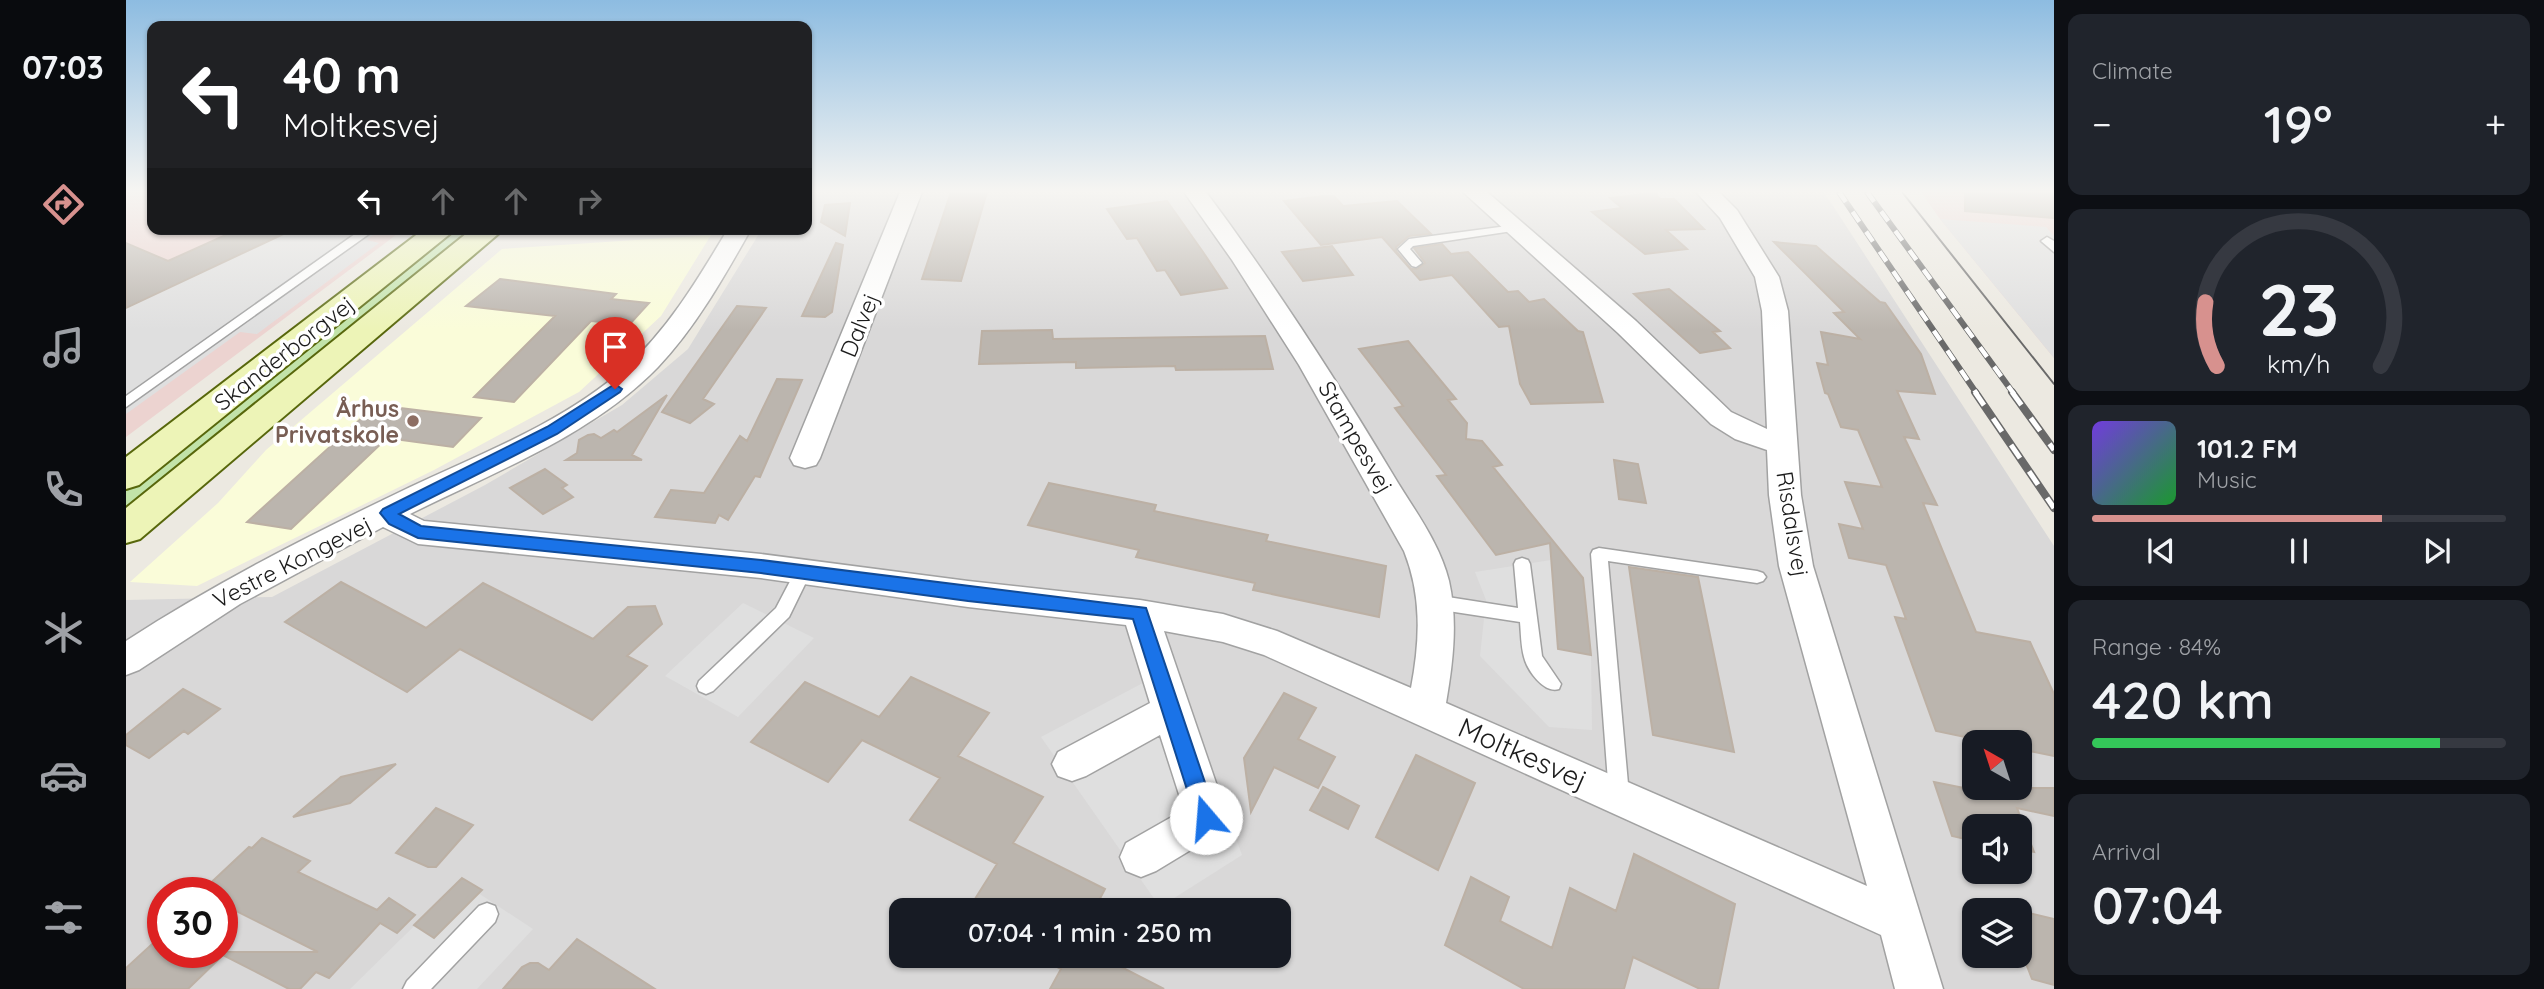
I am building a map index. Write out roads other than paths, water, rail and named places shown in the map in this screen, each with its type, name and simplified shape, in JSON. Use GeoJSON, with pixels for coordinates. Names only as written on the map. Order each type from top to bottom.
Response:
{"type":"FeatureCollection","features":[{"type":"Feature","properties":{"kind":"main road","name":"Skanderborgvej"},"geometry":{"type":"LineString","coordinates":[[126,476],[430,238]]}},
{"type":"Feature","properties":{"kind":"main road","name":"Skanderborgvej"},"geometry":{"type":"LineString","coordinates":[[126,529],[479,238]]}},
{"type":"Feature","properties":{"kind":"street","name":"Vestre Kongevej"},"geometry":{"type":"LineString","coordinates":[[126,660],[174,626],[242,586],[552,431],[632,376],[659,349],[708,282],[734,238]]}},
{"type":"Feature","properties":{"kind":"street","name":"Dalvej"},"geometry":{"type":"LineString","coordinates":[[805,458],[893,238]]}},
{"type":"Feature","properties":{"kind":"street","name":"Stampesvej"},"geometry":{"type":"LineString","coordinates":[[1228,238],[1326,384],[1414,539],[1430,576],[1438,630],[1426,710]]}},
{"type":"Feature","properties":{"kind":"street","name":"Risdalsvej"},"geometry":{"type":"LineString","coordinates":[[1526,238],[1627,327],[1721,418],[1745,432],[1782,444],[1785,495],[1796,566],[1919,989]]}},
{"type":"Feature","properties":{"kind":"street"},"geometry":{"type":"LineString","coordinates":[[1743,238],[1767,277],[1775,312],[1782,444]]}},
{"type":"Feature","properties":{"kind":"street","name":"Moltkesvej"},"geometry":{"type":"LineString","coordinates":[[388,513],[395,520],[418,532],[803,572],[1140,613],[1223,628],[1277,645],[1619,795],[1876,912],[1898,918]]}},
{"type":"Feature","properties":{"kind":"street"},"geometry":{"type":"LineString","coordinates":[[1140,613],[1206,818],[1141,856]]}},
{"type":"Feature","properties":{"kind":"street"},"geometry":{"type":"LineString","coordinates":[[1072,764],[1171,710]]}},
{"type":"Feature","properties":{"kind":"lane"},"geometry":{"type":"LineString","coordinates":[[126,402],[357,238]]}},
{"type":"Feature","properties":{"kind":"lane"},"geometry":{"type":"LineString","coordinates":[[1416,263],[1404,249],[1409,243],[1443,238]]}},
{"type":"Feature","properties":{"kind":"lane"},"geometry":{"type":"LineString","coordinates":[[1619,795],[1599,554],[1757,577]]}},
{"type":"Feature","properties":{"kind":"lane"},"geometry":{"type":"LineString","coordinates":[[1522,564],[1533,658],[1552,684]]}},
{"type":"Feature","properties":{"kind":"lane"},"geometry":{"type":"LineString","coordinates":[[706,686],[783,612],[803,572]]}},
{"type":"Feature","properties":{"kind":"lane"},"geometry":{"type":"LineString","coordinates":[[1435,602],[1528,616]]}},
{"type":"Feature","properties":{"kind":"lane"},"geometry":{"type":"LineString","coordinates":[[415,989],[488,914]]}},
{"type":"Feature","properties":{"kind":"tram line"},"geometry":{"type":"LineString","coordinates":[[1939,238],[2054,384]]}},
{"type":"Feature","properties":{"kind":"railway"},"geometry":{"type":"LineString","coordinates":[[1871,238],[1977,394]]}},
{"type":"Feature","properties":{"kind":"railway"},"geometry":{"type":"LineString","coordinates":[[1901,238],[2014,394]]}},
{"type":"Feature","properties":{"kind":"railway"},"geometry":{"type":"LineString","coordinates":[[1975,392],[2054,508]]}},
{"type":"Feature","properties":{"kind":"railway"},"geometry":{"type":"LineString","coordinates":[[2012,392],[2054,450]]}},
{"type":"Feature","properties":{"kind":"place","name":"Århus Privatskole"},"geometry":{"type":"Point","coordinates":[413,421]}}]}
